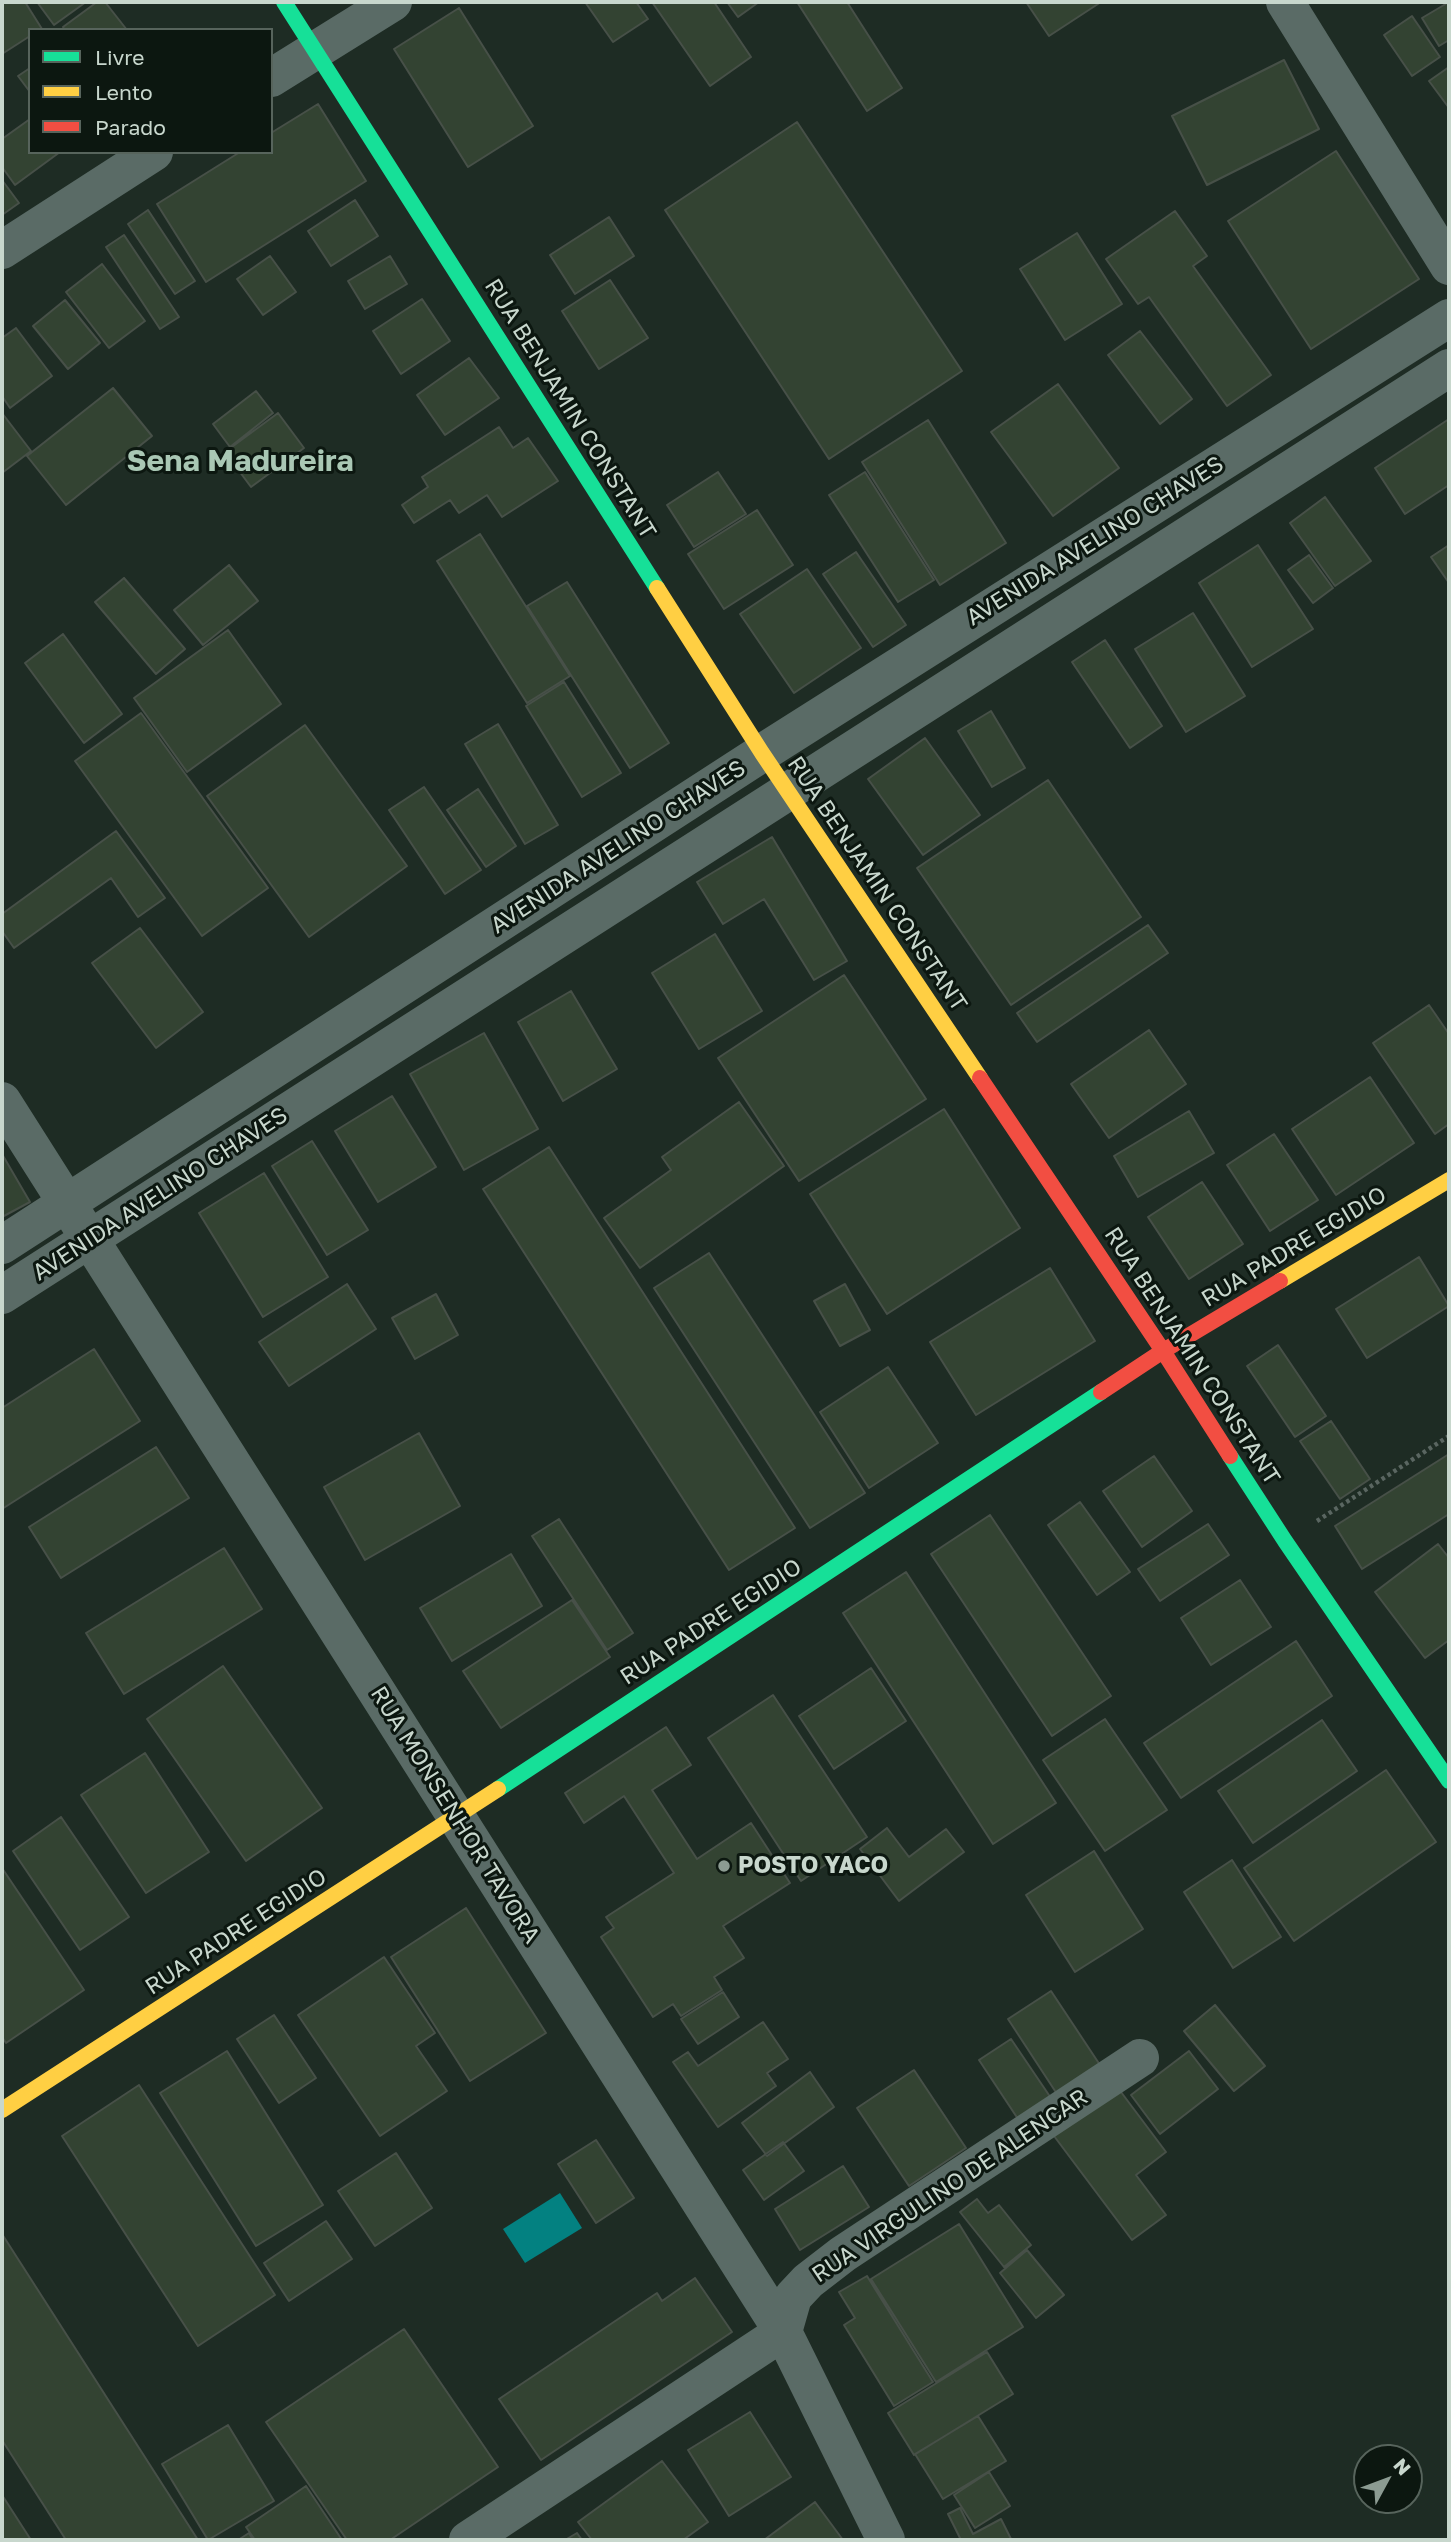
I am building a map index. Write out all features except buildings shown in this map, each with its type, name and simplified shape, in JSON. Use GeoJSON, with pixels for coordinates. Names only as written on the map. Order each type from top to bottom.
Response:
{"type":"FeatureCollection","features":[{"type":"Feature","properties":{"kind":"street","name":"RUA BENJAMIN CONSTANT"},"geometry":{"type":"LineString","coordinates":[[284,2],[762,753],[1163,1351],[1285,1541],[1449,1781]]}},
{"type":"Feature","properties":{"kind":"street"},"geometry":{"type":"LineString","coordinates":[[273,77],[393,2]]}},
{"type":"Feature","properties":{"kind":"street"},"geometry":{"type":"LineString","coordinates":[[1285,2],[1449,266]]}},
{"type":"Feature","properties":{"kind":"street"},"geometry":{"type":"LineString","coordinates":[[2,250],[152,154]]}},
{"type":"Feature","properties":{"kind":"street","name":"AVENIDA AVELINO CHAVES"},"geometry":{"type":"LineString","coordinates":[[2,1245],[762,753],[1449,318]]}},
{"type":"Feature","properties":{"kind":"street","name":"AVENIDA AVELINO CHAVES"},"geometry":{"type":"LineString","coordinates":[[2,1295],[1449,368]]}},
{"type":"Feature","properties":{"kind":"street","name":"RUA MONSENHOR TAVORA"},"geometry":{"type":"LineString","coordinates":[[2,1101],[783,2332],[886,2540]]}},
{"type":"Feature","properties":{"kind":"street","name":"RUA PADRE EGIDIO"},"geometry":{"type":"LineString","coordinates":[[2,2110],[456,1817],[1163,1351],[1449,1180]]}},
{"type":"Feature","properties":{"kind":"street","name":"RUA VIRGULINO DE ALENCAR"},"geometry":{"type":"LineString","coordinates":[[783,2332],[793,2297],[808,2280],[843,2254],[1140,2058]]}},
{"type":"Feature","properties":{"kind":"street"},"geometry":{"type":"LineString","coordinates":[[468,2540],[783,2332]]}},
{"type":"Feature","properties":{"kind":"path"},"geometry":{"type":"LineString","coordinates":[[1285,1541],[1449,1436]]}},
{"type":"Feature","properties":{"kind":"water"},"geometry":{"type":"Polygon","coordinates":[[[560,2193],[582,2228],[525,2263],[503,2229],[560,2193]]]}},
{"type":"Feature","properties":{"kind":"traffic: fast"},"geometry":{"type":"LineString","coordinates":[[284,2],[657,588]]}},
{"type":"Feature","properties":{"kind":"traffic: fast"},"geometry":{"type":"LineString","coordinates":[[498,1789],[1101,1392]]}},
{"type":"Feature","properties":{"kind":"traffic: fast"},"geometry":{"type":"LineString","coordinates":[[1230,1456],[1449,1781]]}},
{"type":"Feature","properties":{"kind":"traffic: slow"},"geometry":{"type":"LineString","coordinates":[[657,588],[762,753],[980,1078]]}},
{"type":"Feature","properties":{"kind":"traffic: slow"},"geometry":{"type":"LineString","coordinates":[[1280,1281],[1449,1180]]}},
{"type":"Feature","properties":{"kind":"traffic: slow"},"geometry":{"type":"LineString","coordinates":[[2,2110],[498,1789]]}},
{"type":"Feature","properties":{"kind":"traffic: jam"},"geometry":{"type":"LineString","coordinates":[[980,1078],[1230,1456]]}},
{"type":"Feature","properties":{"kind":"traffic: jam"},"geometry":{"type":"LineString","coordinates":[[1101,1392],[1163,1351],[1280,1281]]}},
{"type":"Feature","properties":{"kind":"place","name":"POSTO YACO"},"geometry":{"type":"Point","coordinates":[724,1866]}},
{"type":"Feature","properties":{"kind":"district","name":"Sena Madureira"},"geometry":{"type":"Point","coordinates":[240,461]}}]}
